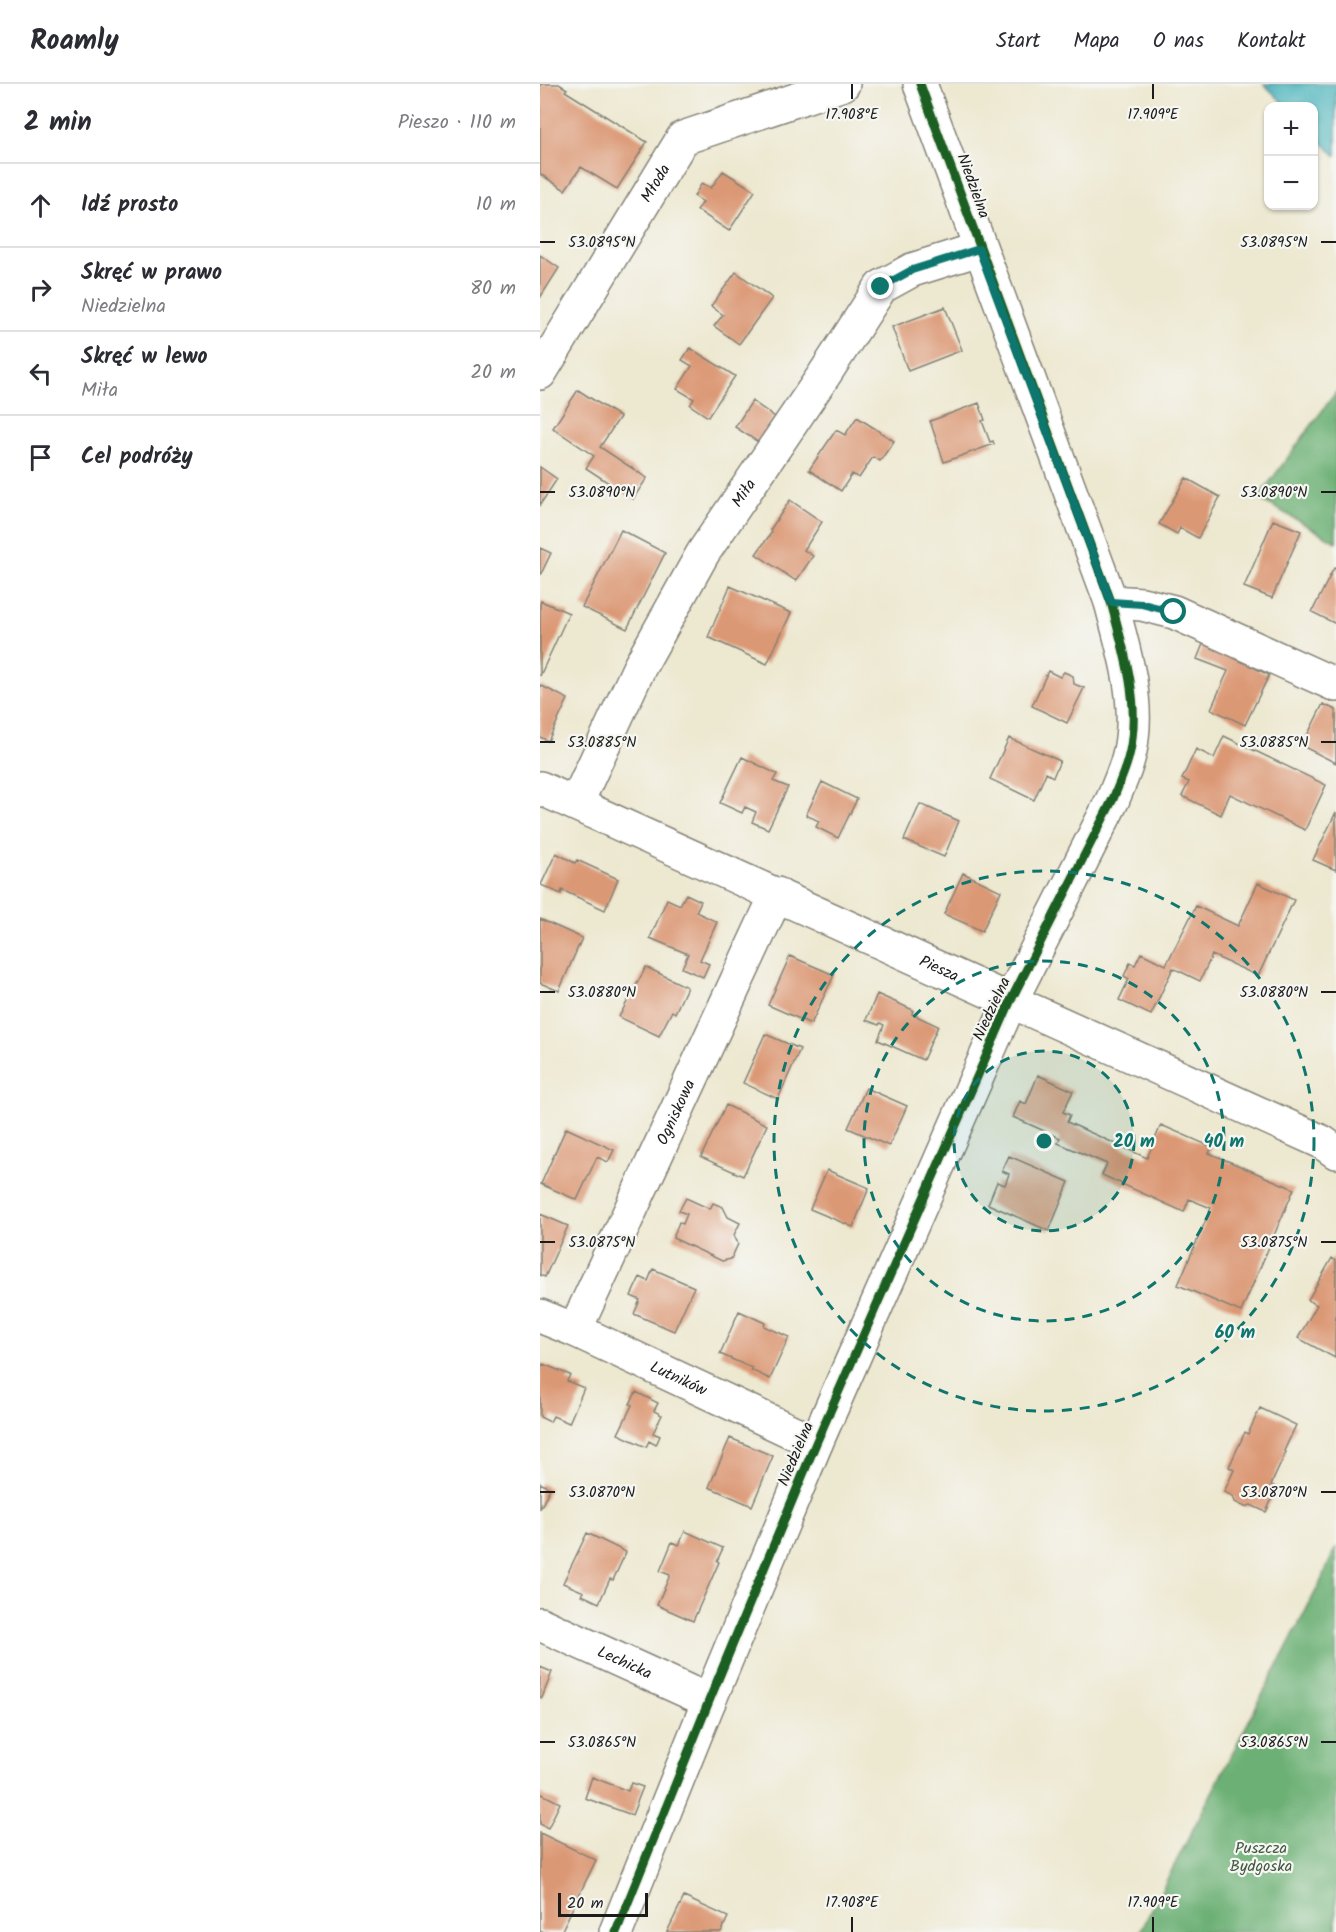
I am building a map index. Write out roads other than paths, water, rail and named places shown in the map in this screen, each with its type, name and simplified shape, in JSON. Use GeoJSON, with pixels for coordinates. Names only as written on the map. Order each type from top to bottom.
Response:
{"type":"FeatureCollection","features":[{"type":"Feature","properties":{"kind":"street","name":"Młoda"},"geometry":{"type":"LineString","coordinates":[[540,373],[683,138],[843,84]]}},
{"type":"Feature","properties":{"kind":"street","name":"Niedzielna"},"geometry":{"type":"LineString","coordinates":[[616,1932],[816,1443],[1010,1002],[1113,799],[1126,768],[1132,737],[1133,712],[1125,656],[1111,602],[920,84]]}},
{"type":"Feature","properties":{"kind":"street","name":"Miła"},"geometry":{"type":"LineString","coordinates":[[576,804],[639,668],[703,553],[881,287],[912,270],[979,249]]}},
{"type":"Feature","properties":{"kind":"street"},"geometry":{"type":"LineString","coordinates":[[1111,602],[1142,604],[1174,612],[1336,685]]}},
{"type":"Feature","properties":{"kind":"street","name":"Piesza"},"geometry":{"type":"LineString","coordinates":[[541,790],[777,894],[1322,1142],[1336,1152]]}},
{"type":"Feature","properties":{"kind":"street","name":"Ogniskowa"},"geometry":{"type":"LineString","coordinates":[[574,1330],[777,894]]}},
{"type":"Feature","properties":{"kind":"street","name":"Lutników"},"geometry":{"type":"LineString","coordinates":[[540,1316],[816,1443]]}},
{"type":"Feature","properties":{"kind":"street","name":"Lechicka"},"geometry":{"type":"LineString","coordinates":[[540,1624],[709,1701]]}},
{"type":"Feature","properties":{"kind":"water"},"geometry":{"type":"Polygon","coordinates":[[[1264,84],[1336,84],[1336,156],[1318,139],[1318,102],[1282,102],[1264,84]]]}},
{"type":"Feature","properties":{"kind":"park label","name":"Puszcza Bydgoska"},"geometry":{"type":"Point","coordinates":[1261,1857]}}]}
